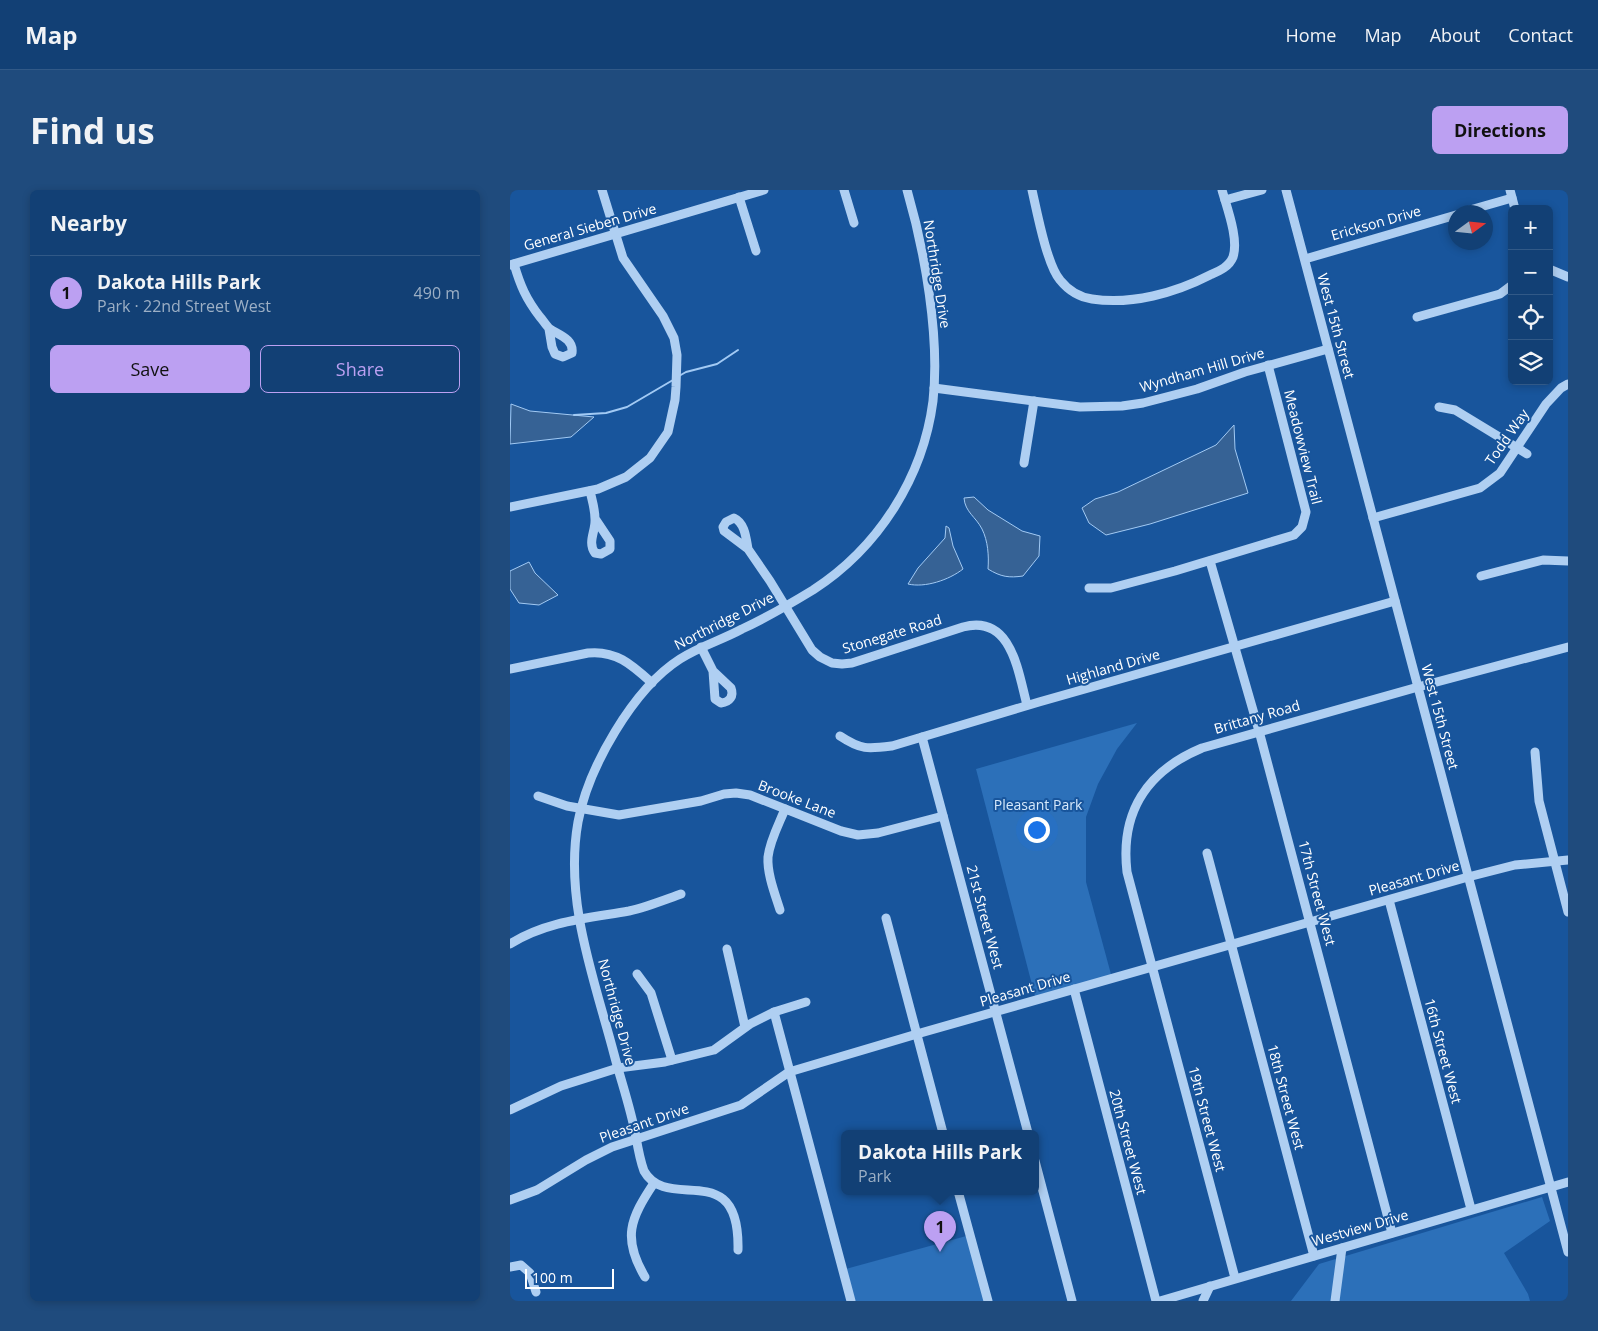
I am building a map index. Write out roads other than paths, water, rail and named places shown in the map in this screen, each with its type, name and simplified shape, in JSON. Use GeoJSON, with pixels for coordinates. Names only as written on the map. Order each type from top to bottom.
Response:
{"type":"FeatureCollection","features":[{"type":"Feature","properties":{"kind":"street"},"geometry":{"type":"LineString","coordinates":[[510,507],[598,489],[626,477],[650,458],[668,432],[675,400],[677,355],[674,338],[662,316],[622,258],[602,190]]}},
{"type":"Feature","properties":{"kind":"street","name":"General Sieben Drive"},"geometry":{"type":"LineString","coordinates":[[512,264],[764,190]]}},
{"type":"Feature","properties":{"kind":"street"},"geometry":{"type":"LineString","coordinates":[[844,190],[854,222]]}},
{"type":"Feature","properties":{"kind":"street","name":"Northridge Drive"},"geometry":{"type":"LineString","coordinates":[[654,1183],[644,1171],[637,1150],[636,1138],[578,918],[574,867],[581,809],[597,766],[609,742],[639,698],[652,683],[675,662],[701,647],[746,628],[835,574],[862,549],[885,521],[905,490],[928,429],[934,388],[930,301],[919,234],[907,190]]}},
{"type":"Feature","properties":{"kind":"street"},"geometry":{"type":"LineString","coordinates":[[1032,190],[1051,262],[1058,278],[1078,295],[1092,299],[1109,300],[1135,299],[1177,290],[1226,267],[1232,257],[1235,242],[1222,190]]}},
{"type":"Feature","properties":{"kind":"street"},"geometry":{"type":"LineString","coordinates":[[1225,200],[1262,190]]}},
{"type":"Feature","properties":{"kind":"street","name":"West 15th Street"},"geometry":{"type":"LineString","coordinates":[[1286,190],[1568,1252]]}},
{"type":"Feature","properties":{"kind":"street"},"geometry":{"type":"LineString","coordinates":[[1482,205],[1511,194]]}},
{"type":"Feature","properties":{"kind":"street"},"geometry":{"type":"LineString","coordinates":[[739,197],[756,251]]}},
{"type":"Feature","properties":{"kind":"street","name":"Erickson Drive"},"geometry":{"type":"LineString","coordinates":[[1304,259],[1448,217]]}},
{"type":"Feature","properties":{"kind":"street"},"geometry":{"type":"LineString","coordinates":[[512,264],[522,291],[549,329]]}},
{"type":"Feature","properties":{"kind":"street"},"geometry":{"type":"LineString","coordinates":[[1553,271],[1568,278]]}},
{"type":"Feature","properties":{"kind":"street"},"geometry":{"type":"LineString","coordinates":[[1417,317],[1500,294],[1508,288]]}},
{"type":"Feature","properties":{"kind":"street","name":"Wyndham Hill Drive"},"geometry":{"type":"LineString","coordinates":[[934,388],[1090,407],[1133,405],[1197,389],[1268,365],[1328,349]]}},
{"type":"Feature","properties":{"kind":"street","name":"Meadowview Trail"},"geometry":{"type":"LineString","coordinates":[[1088,588],[1111,588],[1210,561],[1294,534],[1302,527],[1306,512],[1268,365]]}},
{"type":"Feature","properties":{"kind":"street","name":"Todd Way"},"geometry":{"type":"LineString","coordinates":[[1373,518],[1480,488],[1500,473],[1546,404],[1560,388],[1568,384]]}},
{"type":"Feature","properties":{"kind":"street"},"geometry":{"type":"LineString","coordinates":[[1024,463],[1034,401]]}},
{"type":"Feature","properties":{"kind":"street"},"geometry":{"type":"LineString","coordinates":[[1439,407],[1455,410],[1527,454]]}},
{"type":"Feature","properties":{"kind":"street"},"geometry":{"type":"LineString","coordinates":[[590,491],[596,520]]}},
{"type":"Feature","properties":{"kind":"street","name":"Stonegate Road"},"geometry":{"type":"LineString","coordinates":[[748,549],[810,647],[820,657],[832,663],[856,662],[963,627],[974,625],[989,628],[1004,638],[1010,648],[1027,706]]}},
{"type":"Feature","properties":{"kind":"street"},"geometry":{"type":"LineString","coordinates":[[1481,576],[1543,560],[1568,561]]}},
{"type":"Feature","properties":{"kind":"street","name":"17th Street West"},"geometry":{"type":"LineString","coordinates":[[1210,561],[1259,731],[1392,1233]]}},
{"type":"Feature","properties":{"kind":"street","name":"Highland Drive"},"geometry":{"type":"LineString","coordinates":[[840,736],[856,747],[892,746],[1395,600]]}},
{"type":"Feature","properties":{"kind":"street"},"geometry":{"type":"LineString","coordinates":[[701,647],[712,672]]}},
{"type":"Feature","properties":{"kind":"street","name":"Brittany Road"},"geometry":{"type":"LineString","coordinates":[[1153,967],[1127,872],[1126,848],[1129,825],[1133,813],[1147,788],[1170,764],[1202,748],[1259,731],[1568,647]]}},
{"type":"Feature","properties":{"kind":"street"},"geometry":{"type":"LineString","coordinates":[[510,669],[601,652],[625,659],[652,683]]}},
{"type":"Feature","properties":{"kind":"street","name":"21st Street West"},"geometry":{"type":"LineString","coordinates":[[922,737],[1027,1130]]}},
{"type":"Feature","properties":{"kind":"street"},"geometry":{"type":"LineString","coordinates":[[1535,752],[1539,801],[1568,912]]}},
{"type":"Feature","properties":{"kind":"street","name":"Brooke Lane"},"geometry":{"type":"LineString","coordinates":[[538,796],[581,809],[619,815],[736,793],[750,795],[841,831],[858,835],[878,833],[943,816]]}},
{"type":"Feature","properties":{"kind":"street"},"geometry":{"type":"LineString","coordinates":[[780,910],[768,858],[771,842],[785,809]]}},
{"type":"Feature","properties":{"kind":"street","name":"18th Street West"},"geometry":{"type":"LineString","coordinates":[[1207,853],[1314,1256]]}},
{"type":"Feature","properties":{"kind":"street","name":"Pleasant Drive"},"geometry":{"type":"LineString","coordinates":[[510,1200],[537,1190],[586,1160],[612,1147],[741,1104],[789,1072],[1468,877],[1515,865],[1568,860]]}},
{"type":"Feature","properties":{"kind":"street"},"geometry":{"type":"LineString","coordinates":[[510,944],[538,930],[578,918],[642,908],[681,894]]}},
{"type":"Feature","properties":{"kind":"street","name":"16th Street West"},"geometry":{"type":"LineString","coordinates":[[1389,900],[1471,1209]]}},
{"type":"Feature","properties":{"kind":"street"},"geometry":{"type":"LineString","coordinates":[[886,918],[942,1130]]}},
{"type":"Feature","properties":{"kind":"street"},"geometry":{"type":"LineString","coordinates":[[728,949],[746,1027]]}},
{"type":"Feature","properties":{"kind":"street","name":"19th Street West"},"geometry":{"type":"LineString","coordinates":[[1153,967],[1235,1278]]}},
{"type":"Feature","properties":{"kind":"street"},"geometry":{"type":"LineString","coordinates":[[637,974],[651,993],[672,1060]]}},
{"type":"Feature","properties":{"kind":"street","name":"20th Street West"},"geometry":{"type":"LineString","coordinates":[[1074,989],[1158,1301]]}},
{"type":"Feature","properties":{"kind":"street"},"geometry":{"type":"LineString","coordinates":[[510,1110],[561,1086],[618,1068],[672,1060],[714,1050],[746,1027],[774,1012],[806,1002]]}},
{"type":"Feature","properties":{"kind":"street"},"geometry":{"type":"LineString","coordinates":[[774,1012],[851,1301]]}},
{"type":"Feature","properties":{"kind":"street"},"geometry":{"type":"LineString","coordinates":[[1039,1175],[1072,1301]]}},
{"type":"Feature","properties":{"kind":"street","name":"Westview Drive"},"geometry":{"type":"LineString","coordinates":[[1158,1301],[1568,1182]]}},
{"type":"Feature","properties":{"kind":"street"},"geometry":{"type":"LineString","coordinates":[[644,1277],[634,1257],[632,1230],[638,1208],[654,1183],[666,1188],[704,1191],[712,1193],[723,1200],[732,1209],[737,1221],[739,1233],[738,1250]]}},
{"type":"Feature","properties":{"kind":"street"},"geometry":{"type":"LineString","coordinates":[[959,1195],[988,1301]]}},
{"type":"Feature","properties":{"kind":"street"},"geometry":{"type":"LineString","coordinates":[[1335,1301],[1342,1248]]}},
{"type":"Feature","properties":{"kind":"street"},"geometry":{"type":"LineString","coordinates":[[510,1266],[521,1265],[530,1273],[536,1292]]}},
{"type":"Feature","properties":{"kind":"street"},"geometry":{"type":"LineString","coordinates":[[1203,1301],[1210,1286]]}},
{"type":"Feature","properties":{"kind":"waterway"},"geometry":{"type":"LineString","coordinates":[[679,376],[686,372],[717,364],[738,350]]}},
{"type":"Feature","properties":{"kind":"waterway"},"geometry":{"type":"LineString","coordinates":[[574,415],[606,413],[627,407],[673,380]]}},
{"type":"Feature","properties":{"kind":"place","name":"Dakota Hills Park"},"geometry":{"type":"Point","coordinates":[940,1252]}},
{"type":"Feature","properties":{"kind":"park label","name":"Pleasant Park"},"geometry":{"type":"Point","coordinates":[1038,805]}}]}
